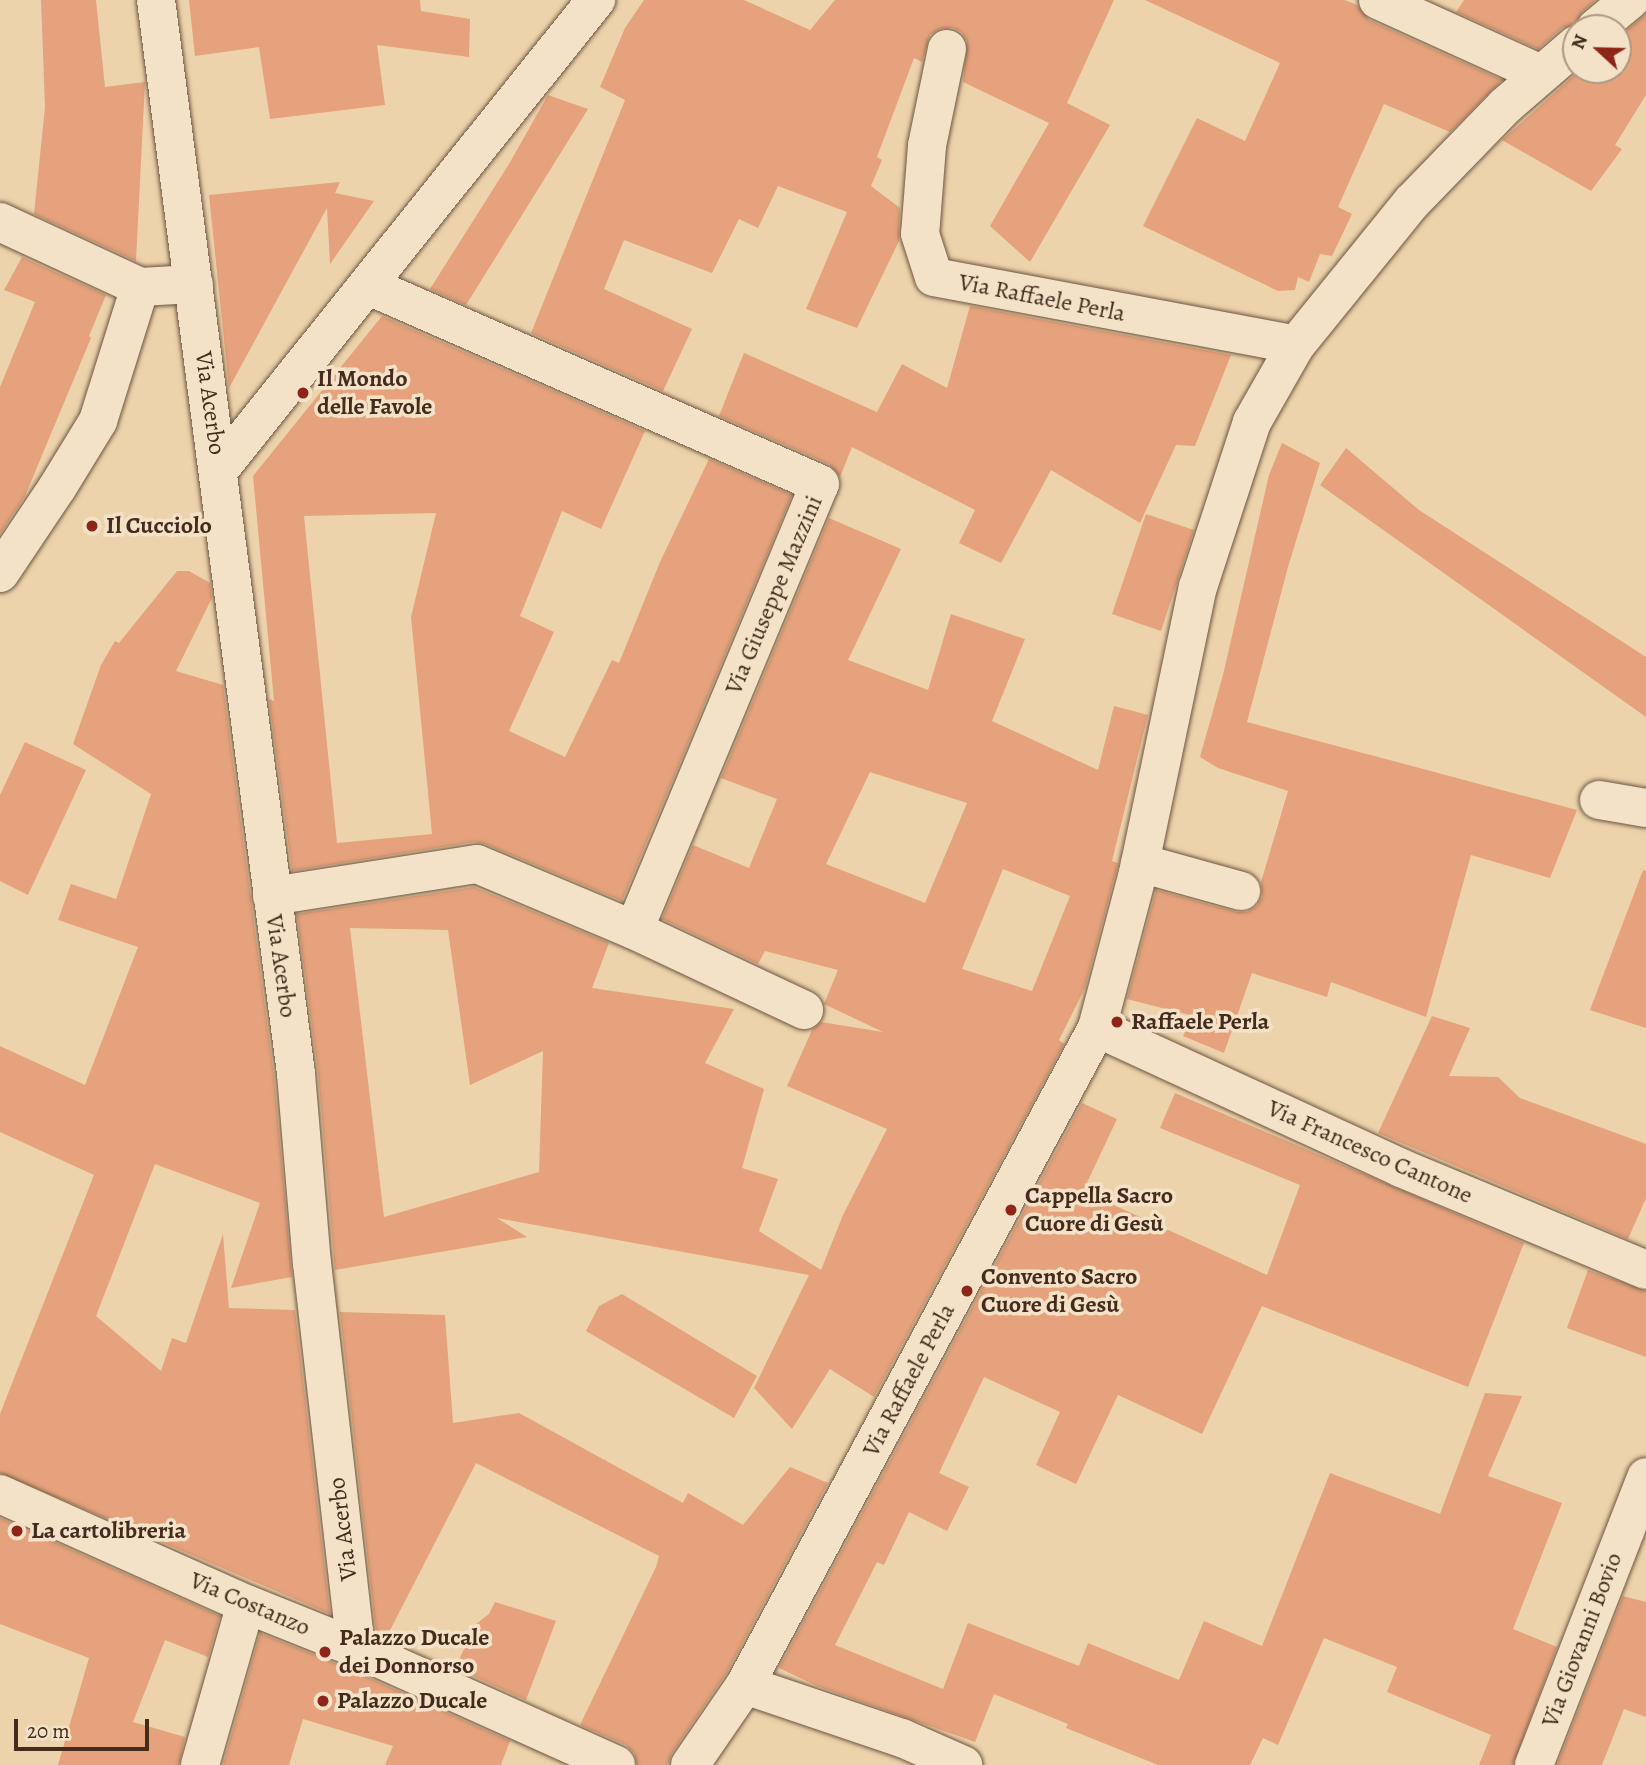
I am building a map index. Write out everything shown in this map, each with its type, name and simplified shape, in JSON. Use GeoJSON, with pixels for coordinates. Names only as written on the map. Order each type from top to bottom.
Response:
{"type":"FeatureCollection","features":[{"type":"Feature","properties":{"kind":"street","name":"Via Acerbo"},"geometry":{"type":"LineString","coordinates":[[156,0],[296,1074],[312,1263],[356,1648]]}},
{"type":"Feature","properties":{"kind":"street"},"geometry":{"type":"LineString","coordinates":[[219,470],[596,0]]}},
{"type":"Feature","properties":{"kind":"street"},"geometry":{"type":"LineString","coordinates":[[1378,0],[1541,74]]}},
{"type":"Feature","properties":{"kind":"street"},"geometry":{"type":"LineString","coordinates":[[1613,14],[1630,0]]}},
{"type":"Feature","properties":{"kind":"street","name":"Via Raffaele Perla"},"geometry":{"type":"LineString","coordinates":[[947,49],[926,146],[919,234],[934,277],[1296,345]]}},
{"type":"Feature","properties":{"kind":"street","name":"Via Raffaele Perla"},"geometry":{"type":"LineString","coordinates":[[690,1765],[745,1685],[1097,1028],[1140,863],[1198,587],[1252,422],[1296,345],[1412,202],[1505,106],[1562,57]]}},
{"type":"Feature","properties":{"kind":"street"},"geometry":{"type":"LineString","coordinates":[[0,222],[140,287],[194,284]]}},
{"type":"Feature","properties":{"kind":"street","name":"Via Giuseppe Mazzini"},"geometry":{"type":"LineString","coordinates":[[368,286],[820,484],[634,930]]}},
{"type":"Feature","properties":{"kind":"street"},"geometry":{"type":"LineString","coordinates":[[0,573],[98,421],[140,287]]}},
{"type":"Feature","properties":{"kind":"street"},"geometry":{"type":"LineString","coordinates":[[1599,800],[1646,808]]}},
{"type":"Feature","properties":{"kind":"street"},"geometry":{"type":"LineString","coordinates":[[1140,863],[1241,891]]}},
{"type":"Feature","properties":{"kind":"street"},"geometry":{"type":"LineString","coordinates":[[272,896],[477,864],[634,930],[804,1010]]}},
{"type":"Feature","properties":{"kind":"street","name":"Via Francesco Cantone"},"geometry":{"type":"LineString","coordinates":[[1097,1028],[1401,1168],[1646,1270]]}},
{"type":"Feature","properties":{"kind":"street","name":"Via Giovanni Bovio"},"geometry":{"type":"LineString","coordinates":[[1534,1765],[1646,1477]]}},
{"type":"Feature","properties":{"kind":"street","name":"Via Costanzo"},"geometry":{"type":"LineString","coordinates":[[0,1494],[246,1604],[356,1648],[616,1765]]}},
{"type":"Feature","properties":{"kind":"street"},"geometry":{"type":"LineString","coordinates":[[200,1765],[246,1604]]}},
{"type":"Feature","properties":{"kind":"street"},"geometry":{"type":"LineString","coordinates":[[745,1685],[902,1738],[963,1765]]}},
{"type":"Feature","properties":{"kind":"building"},"geometry":{"type":"Polygon","coordinates":[[[41,0],[96,0],[105,87],[145,82],[136,261],[34,214],[45,107],[41,0]]]}},
{"type":"Feature","properties":{"kind":"building"},"geometry":{"type":"Polygon","coordinates":[[[189,0],[420,0],[421,11],[470,19],[469,57],[377,45],[385,105],[270,119],[259,47],[195,56],[189,0]]]}},
{"type":"Feature","properties":{"kind":"building"},"geometry":{"type":"Polygon","coordinates":[[[644,0],[744,0],[810,30],[835,0],[1114,0],[1067,103],[1110,125],[1030,262],[990,226],[1049,123],[963,82],[967,41],[961,32],[952,28],[940,29],[930,35],[922,62],[914,58],[877,157],[882,160],[871,186],[900,208],[899,241],[857,328],[806,309],[847,212],[778,186],[758,228],[739,219],[712,273],[624,240],[604,289],[692,329],[663,391],[531,333],[625,100],[600,87],[625,28],[644,0]]]}},
{"type":"Feature","properties":{"kind":"building"},"geometry":{"type":"Polygon","coordinates":[[[1145,0],[1345,0],[1357,5],[1369,20],[1502,80],[1450,132],[1384,104],[1338,207],[1352,214],[1332,256],[1320,254],[1309,282],[1298,277],[1295,290],[1278,291],[1143,226],[1197,118],[1245,141],[1280,63],[1145,0]]]}},
{"type":"Feature","properties":{"kind":"building"},"geometry":{"type":"Polygon","coordinates":[[[1464,0],[1596,0],[1581,14],[1562,14],[1562,28],[1538,49],[1456,12],[1464,0]]]}},
{"type":"Feature","properties":{"kind":"building"},"geometry":{"type":"Polygon","coordinates":[[[1646,14],[1646,95],[1615,145],[1622,149],[1591,191],[1502,140],[1564,84],[1632,84],[1632,26],[1646,14]]]}},
{"type":"Feature","properties":{"kind":"building"},"geometry":{"type":"Polygon","coordinates":[[[548,95],[588,109],[466,305],[430,289],[509,164],[548,95]]]}},
{"type":"Feature","properties":{"kind":"building"},"geometry":{"type":"Polygon","coordinates":[[[340,182],[335,193],[374,201],[330,264],[327,208],[229,388],[209,195],[340,182]]]}},
{"type":"Feature","properties":{"kind":"building"},"geometry":{"type":"Polygon","coordinates":[[[22,257],[106,295],[89,336],[91,338],[25,496],[0,534],[0,387],[35,302],[4,290],[22,257]]]}},
{"type":"Feature","properties":{"kind":"building"},"geometry":{"type":"Polygon","coordinates":[[[970,306],[1231,355],[1195,446],[1176,445],[1140,523],[1051,470],[1001,563],[959,543],[975,510],[852,447],[840,477],[829,464],[719,416],[744,353],[877,412],[902,364],[947,388],[970,306]]]}},
{"type":"Feature","properties":{"kind":"building"},"geometry":{"type":"Polygon","coordinates":[[[382,316],[645,431],[601,529],[562,511],[520,616],[554,632],[509,731],[565,757],[612,660],[619,663],[660,562],[709,459],[792,495],[622,901],[485,844],[474,842],[292,871],[269,699],[274,701],[253,476],[382,316]],[[436,513],[304,516],[337,843],[432,834],[411,617],[436,513]]]}},
{"type":"Feature","properties":{"kind":"building"},"geometry":{"type":"Polygon","coordinates":[[[1282,443],[1320,463],[1288,567],[1247,722],[1577,810],[1550,878],[1471,855],[1426,1017],[1331,982],[1327,997],[1252,973],[1224,1053],[1183,1036],[1193,1016],[1127,999],[1156,890],[1236,912],[1247,912],[1257,906],[1262,897],[1261,882],[1288,791],[1218,768],[1200,757],[1223,675],[1269,475],[1282,443]]]}},
{"type":"Feature","properties":{"kind":"building"},"geometry":{"type":"Polygon","coordinates":[[[1346,448],[1419,510],[1646,657],[1646,717],[1320,485],[1346,448]]]}},
{"type":"Feature","properties":{"kind":"building"},"geometry":{"type":"Polygon","coordinates":[[[1146,514],[1194,530],[1161,631],[1112,614],[1146,514]]]}},
{"type":"Feature","properties":{"kind":"building"},"geometry":{"type":"Polygon","coordinates":[[[829,518],[901,549],[848,660],[928,690],[951,614],[1025,639],[992,721],[1098,770],[1114,706],[1148,715],[1112,861],[1118,863],[1117,868],[1085,988],[1059,1040],[1064,1044],[874,1397],[830,1369],[792,1429],[754,1388],[809,1275],[497,1218],[527,1237],[335,1270],[318,1072],[297,914],[474,887],[609,943],[592,988],[734,1009],[705,1063],[764,1089],[742,1168],[778,1179],[759,1231],[821,1270],[843,1215],[887,1129],[787,1086],[812,1030],[821,1022],[883,1032],[824,1004],[838,970],[765,951],[758,964],[662,919],[693,845],[749,868],[777,799],[721,778],[829,518]],[[870,772],[826,864],[925,903],[967,803],[870,772]],[[1003,869],[962,969],[1032,991],[1070,896],[1003,869]],[[350,928],[384,1217],[539,1172],[543,1051],[470,1085],[448,930],[350,928]]]}},
{"type":"Feature","properties":{"kind":"building"},"geometry":{"type":"Polygon","coordinates":[[[177,571],[189,571],[210,583],[212,598],[176,671],[223,685],[274,1076],[292,1277],[231,1288],[260,1203],[155,1164],[96,1316],[161,1371],[172,1338],[186,1343],[223,1234],[229,1308],[295,1310],[330,1614],[0,1473],[0,1414],[94,1175],[0,1132],[0,1046],[85,1085],[138,947],[58,920],[71,884],[116,899],[151,794],[73,744],[101,665],[115,641],[119,643],[177,571]]]}},
{"type":"Feature","properties":{"kind":"building"},"geometry":{"type":"Polygon","coordinates":[[[25,742],[86,770],[28,895],[0,881],[0,795],[25,742]]]}},
{"type":"Feature","properties":{"kind":"building"},"geometry":{"type":"Polygon","coordinates":[[[1643,870],[1646,871],[1646,1028],[1590,1010],[1643,870]]]}},
{"type":"Feature","properties":{"kind":"building"},"geometry":{"type":"Polygon","coordinates":[[[1432,1016],[1470,1028],[1449,1076],[1498,1077],[1520,1098],[1646,1144],[1646,1198],[1628,1239],[1378,1133],[1432,1016]]]}},
{"type":"Feature","properties":{"kind":"building"},"geometry":{"type":"Polygon","coordinates":[[[1175,1093],[1524,1243],[1468,1387],[1262,1306],[1202,1434],[1118,1395],[1076,1484],[1036,1465],[1060,1412],[984,1377],[939,1473],[969,1487],[947,1531],[909,1512],[884,1565],[877,1562],[835,1645],[943,1689],[968,1623],[1079,1666],[1088,1643],[1179,1680],[1204,1621],[1262,1646],[1330,1473],[1440,1514],[1485,1393],[1522,1396],[1488,1476],[1562,1503],[1513,1629],[1557,1647],[1513,1765],[1479,1765],[1491,1735],[1387,1692],[1397,1667],[1324,1638],[1278,1745],[1263,1738],[1250,1765],[1158,1765],[1066,1728],[1068,1724],[994,1694],[975,1742],[817,1686],[779,1668],[1082,1103],[1117,1119],[1083,1191],[1267,1275],[1300,1185],[1160,1128],[1175,1093]]]}},
{"type":"Feature","properties":{"kind":"building"},"geometry":{"type":"Polygon","coordinates":[[[1588,1270],[1646,1291],[1646,1357],[1567,1328],[1588,1270]]]}},
{"type":"Feature","properties":{"kind":"building"},"geometry":{"type":"Polygon","coordinates":[[[622,1294],[757,1376],[734,1418],[586,1331],[599,1306],[622,1294]]]}},
{"type":"Feature","properties":{"kind":"building"},"geometry":{"type":"Polygon","coordinates":[[[340,1312],[445,1315],[453,1423],[519,1413],[683,1503],[688,1493],[743,1525],[790,1467],[828,1483],[726,1674],[672,1753],[668,1765],[637,1765],[634,1753],[626,1745],[580,1725],[659,1556],[476,1463],[386,1638],[376,1633],[340,1312]]]}},
{"type":"Feature","properties":{"kind":"building"},"geometry":{"type":"Polygon","coordinates":[[[0,1518],[220,1616],[208,1657],[165,1640],[133,1722],[185,1737],[179,1765],[58,1765],[89,1658],[0,1624],[0,1518]]]}},
{"type":"Feature","properties":{"kind":"building"},"geometry":{"type":"Polygon","coordinates":[[[1623,1596],[1646,1602],[1646,1717],[1624,1709],[1602,1765],[1557,1765],[1623,1596]]]}},
{"type":"Feature","properties":{"kind":"building"},"geometry":{"type":"Polygon","coordinates":[[[495,1602],[556,1621],[526,1700],[455,1668],[476,1624],[489,1614],[495,1602]]]}},
{"type":"Feature","properties":{"kind":"building","name":"Palazzo Ducale"},"geometry":{"type":"Polygon","coordinates":[[[260,1633],[347,1668],[510,1741],[501,1765],[385,1765],[393,1746],[303,1719],[289,1765],[223,1765],[260,1633]]]}},
{"type":"Feature","properties":{"kind":"place","name":"Il Mondo delle Favole"},"geometry":{"type":"Point","coordinates":[303,393]}},
{"type":"Feature","properties":{"kind":"place","name":"Il Cucciolo"},"geometry":{"type":"Point","coordinates":[92,526]}},
{"type":"Feature","properties":{"kind":"place","name":"Raffaele Perla"},"geometry":{"type":"Point","coordinates":[1117,1022]}},
{"type":"Feature","properties":{"kind":"place","name":"Cappella Sacro Cuore di Gesù"},"geometry":{"type":"Point","coordinates":[1011,1210]}},
{"type":"Feature","properties":{"kind":"place","name":"Convento Sacro Cuore di Gesù"},"geometry":{"type":"Point","coordinates":[967,1291]}},
{"type":"Feature","properties":{"kind":"place","name":"La cartolibreria"},"geometry":{"type":"Point","coordinates":[17,1531]}},
{"type":"Feature","properties":{"kind":"place","name":"Palazzo Ducale dei Donnorso"},"geometry":{"type":"Point","coordinates":[325,1652]}},
{"type":"Feature","properties":{"kind":"place","name":"Palazzo Ducale"},"geometry":{"type":"Point","coordinates":[323,1701]}}]}
